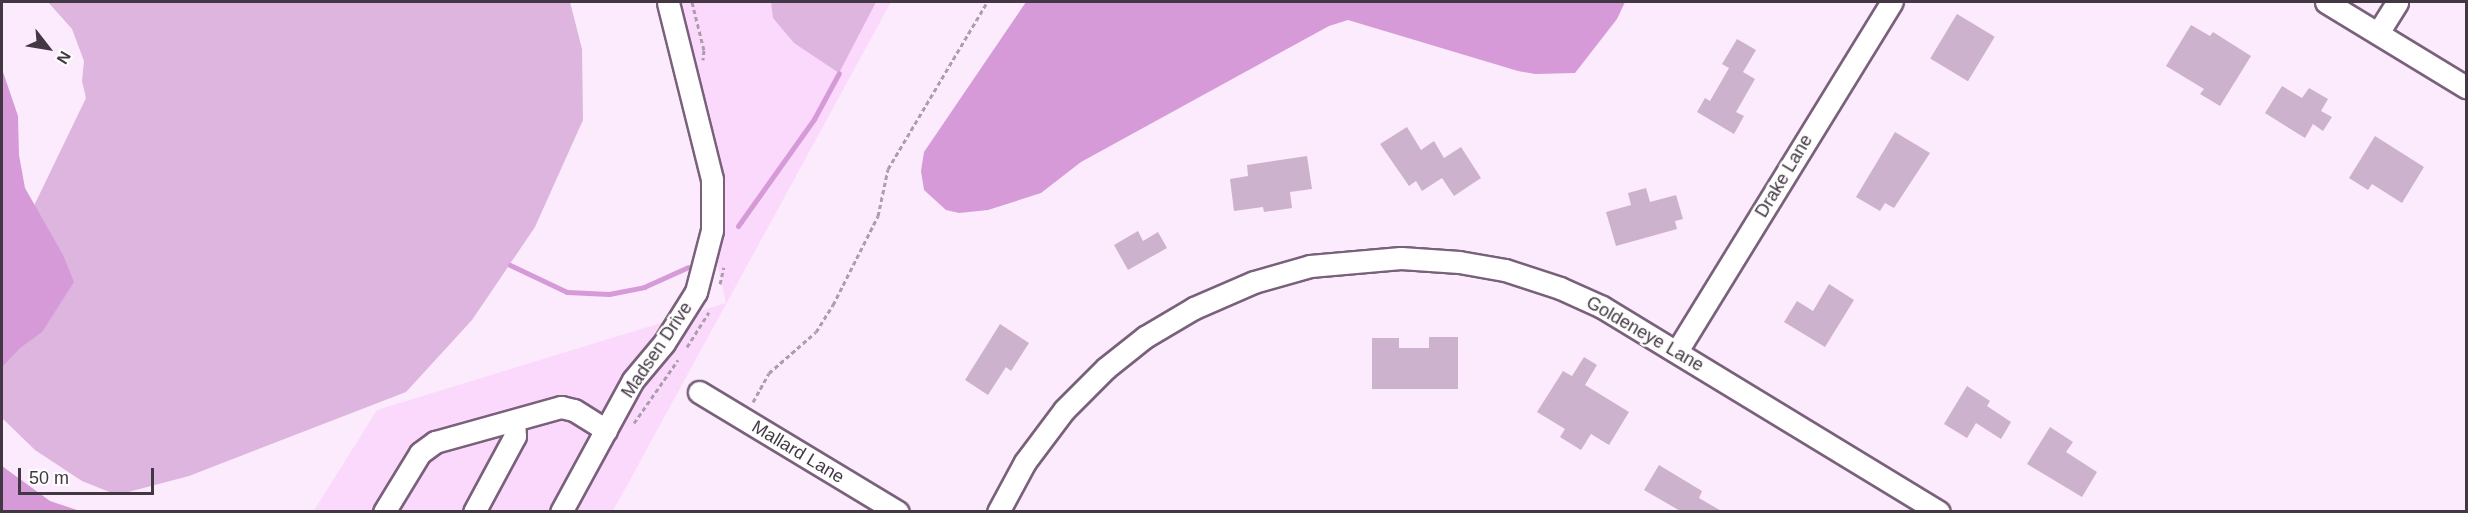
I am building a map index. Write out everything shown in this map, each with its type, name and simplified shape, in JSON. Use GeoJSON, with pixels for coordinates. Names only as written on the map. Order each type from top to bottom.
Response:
{"type":"FeatureCollection","features":[{"type":"Feature","properties":{"kind":"street","name":"Madsen Drive"},"geometry":{"type":"LineString","coordinates":[[561,512],[633,380],[664,343],[696,292],[712,230],[712,179],[668,2]]}},
{"type":"Feature","properties":{"kind":"street","name":"Drake Lane"},"geometry":{"type":"LineString","coordinates":[[1677,351],[1892,2]]}},
{"type":"Feature","properties":{"kind":"street"},"geometry":{"type":"LineString","coordinates":[[2326,2],[2466,87]]}},
{"type":"Feature","properties":{"kind":"street"},"geometry":{"type":"LineString","coordinates":[[2378,33],[2397,2]]}},
{"type":"Feature","properties":{"kind":"street","name":"Goldeneye Lane"},"geometry":{"type":"LineString","coordinates":[[998,512],[1025,462],[1064,410],[1106,368],[1145,337],[1194,308],[1239,288],[1316,265],[1401,258],[1459,262],[1505,270],[1560,288],[1593,303],[1677,351],[1940,512]]}},
{"type":"Feature","properties":{"kind":"street","name":"Mallard Lane"},"geometry":{"type":"LineString","coordinates":[[699,392],[898,512]]}},
{"type":"Feature","properties":{"kind":"street"},"geometry":{"type":"LineString","coordinates":[[384,512],[420,453],[428,446],[561,407],[574,410],[606,430]]}},
{"type":"Feature","properties":{"kind":"street"},"geometry":{"type":"LineString","coordinates":[[474,512],[515,436],[514,421]]}},
{"type":"Feature","properties":{"kind":"path"},"geometry":{"type":"LineString","coordinates":[[744,419],[769,374],[816,332],[833,305],[878,216],[888,169],[987,2]]}},
{"type":"Feature","properties":{"kind":"shaded area"},"geometry":{"type":"Polygon","coordinates":[[[48,2],[570,2],[582,49],[583,120],[535,227],[472,320],[406,392],[189,476],[117,495],[82,481],[35,450],[2,418],[2,311],[15,245],[86,98],[82,81],[84,61],[72,29],[48,2]]]}},
{"type":"Feature","properties":{"kind":"shaded area"},"geometry":{"type":"Polygon","coordinates":[[[659,2],[891,2],[613,511],[313,512],[377,410],[726,303],[659,2]]]}},
{"type":"Feature","properties":{"kind":"shaded area"},"geometry":{"type":"Polygon","coordinates":[[[771,2],[876,2],[839,73],[794,43],[773,18],[771,2]]]}},
{"type":"Feature","properties":{"kind":"shaded area"},"geometry":{"type":"Polygon","coordinates":[[[1026,2],[1625,2],[1617,19],[1575,73],[1535,74],[1518,71],[1348,20],[1329,26],[1081,162],[1041,193],[988,210],[959,213],[946,210],[924,190],[921,171],[924,152],[1026,2]]]}},
{"type":"Feature","properties":{"kind":"shaded area"},"geometry":{"type":"Polygon","coordinates":[[[2,69],[18,116],[19,155],[25,188],[63,255],[74,282],[42,332],[20,348],[2,367],[2,69]]]}},
{"type":"Feature","properties":{"kind":"shaded area"},"geometry":{"type":"Polygon","coordinates":[[[2,466],[50,501],[80,511],[2,511],[2,466]]]}},
{"type":"Feature","properties":{"kind":"building"},"geometry":{"type":"Polygon","coordinates":[[[1957,14],[1995,37],[1968,81],[1930,59],[1957,14]]]}},
{"type":"Feature","properties":{"kind":"building"},"geometry":{"type":"Polygon","coordinates":[[[2191,25],[2210,36],[2213,32],[2251,56],[2220,106],[2200,94],[2204,89],[2166,66],[2191,25]]]}},
{"type":"Feature","properties":{"kind":"building"},"geometry":{"type":"Polygon","coordinates":[[[1737,39],[1756,50],[1743,72],[1755,79],[1736,112],[1744,116],[1734,134],[1697,112],[1705,98],[1710,101],[1729,68],[1722,64],[1737,39]]]}},
{"type":"Feature","properties":{"kind":"building"},"geometry":{"type":"Polygon","coordinates":[[[2282,86],[2302,98],[2309,88],[2328,99],[2321,111],[2332,117],[2323,131],[2313,124],[2305,138],[2265,113],[2282,86]]]}},
{"type":"Feature","properties":{"kind":"building"},"geometry":{"type":"Polygon","coordinates":[[[1407,127],[1421,150],[1434,141],[1444,158],[1461,147],[1481,178],[1454,196],[1442,178],[1422,191],[1416,181],[1409,186],[1380,144],[1407,127]]]}},
{"type":"Feature","properties":{"kind":"building"},"geometry":{"type":"Polygon","coordinates":[[[1895,132],[1930,153],[1894,208],[1885,203],[1880,211],[1856,197],[1895,132]]]}},
{"type":"Feature","properties":{"kind":"building"},"geometry":{"type":"Polygon","coordinates":[[[2375,136],[2424,167],[2402,203],[2372,184],[2368,190],[2349,178],[2375,136]]]}},
{"type":"Feature","properties":{"kind":"building"},"geometry":{"type":"Polygon","coordinates":[[[1307,156],[1312,189],[1290,192],[1292,208],[1264,212],[1263,207],[1234,211],[1230,179],[1248,176],[1247,165],[1307,156]]]}},
{"type":"Feature","properties":{"kind":"building"},"geometry":{"type":"Polygon","coordinates":[[[1646,188],[1650,202],[1676,195],[1683,219],[1675,221],[1677,229],[1616,246],[1606,212],[1631,205],[1628,193],[1646,188]]]}},
{"type":"Feature","properties":{"kind":"building"},"geometry":{"type":"Polygon","coordinates":[[[1138,231],[1143,241],[1158,232],[1167,248],[1128,270],[1114,245],[1138,231]]]}},
{"type":"Feature","properties":{"kind":"building"},"geometry":{"type":"Polygon","coordinates":[[[1829,284],[1854,300],[1825,347],[1784,322],[1797,301],[1813,311],[1829,284]]]}},
{"type":"Feature","properties":{"kind":"building"},"geometry":{"type":"Polygon","coordinates":[[[1000,324],[1029,343],[1011,371],[1006,367],[988,395],[965,380],[1000,324]]]}},
{"type":"Feature","properties":{"kind":"building"},"geometry":{"type":"Polygon","coordinates":[[[1429,337],[1458,337],[1458,389],[1372,389],[1372,338],[1399,338],[1399,348],[1429,348],[1429,337]]]}},
{"type":"Feature","properties":{"kind":"building"},"geometry":{"type":"Polygon","coordinates":[[[1584,357],[1597,365],[1585,385],[1629,412],[1609,445],[1591,434],[1581,450],[1560,437],[1565,429],[1537,412],[1563,371],[1572,376],[1584,357]]]}},
{"type":"Feature","properties":{"kind":"building"},"geometry":{"type":"Polygon","coordinates":[[[1967,386],[1990,401],[1987,406],[2011,422],[2001,439],[1976,423],[1967,438],[1944,424],[1967,386]]]}},
{"type":"Feature","properties":{"kind":"building"},"geometry":{"type":"Polygon","coordinates":[[[2050,427],[2073,442],[2066,452],[2097,472],[2082,497],[2027,464],[2050,427]]]}},
{"type":"Feature","properties":{"kind":"building"},"geometry":{"type":"Polygon","coordinates":[[[1659,465],[1702,491],[1699,498],[1723,512],[1682,512],[1644,490],[1659,465]]]}},
{"type":"Feature","properties":{"kind":"waterway"},"geometry":{"type":"LineString","coordinates":[[738,226],[814,119],[839,73]]}},
{"type":"Feature","properties":{"kind":"waterway"},"geometry":{"type":"LineString","coordinates":[[510,265],[567,292],[609,294],[644,287],[688,267]]}}]}
